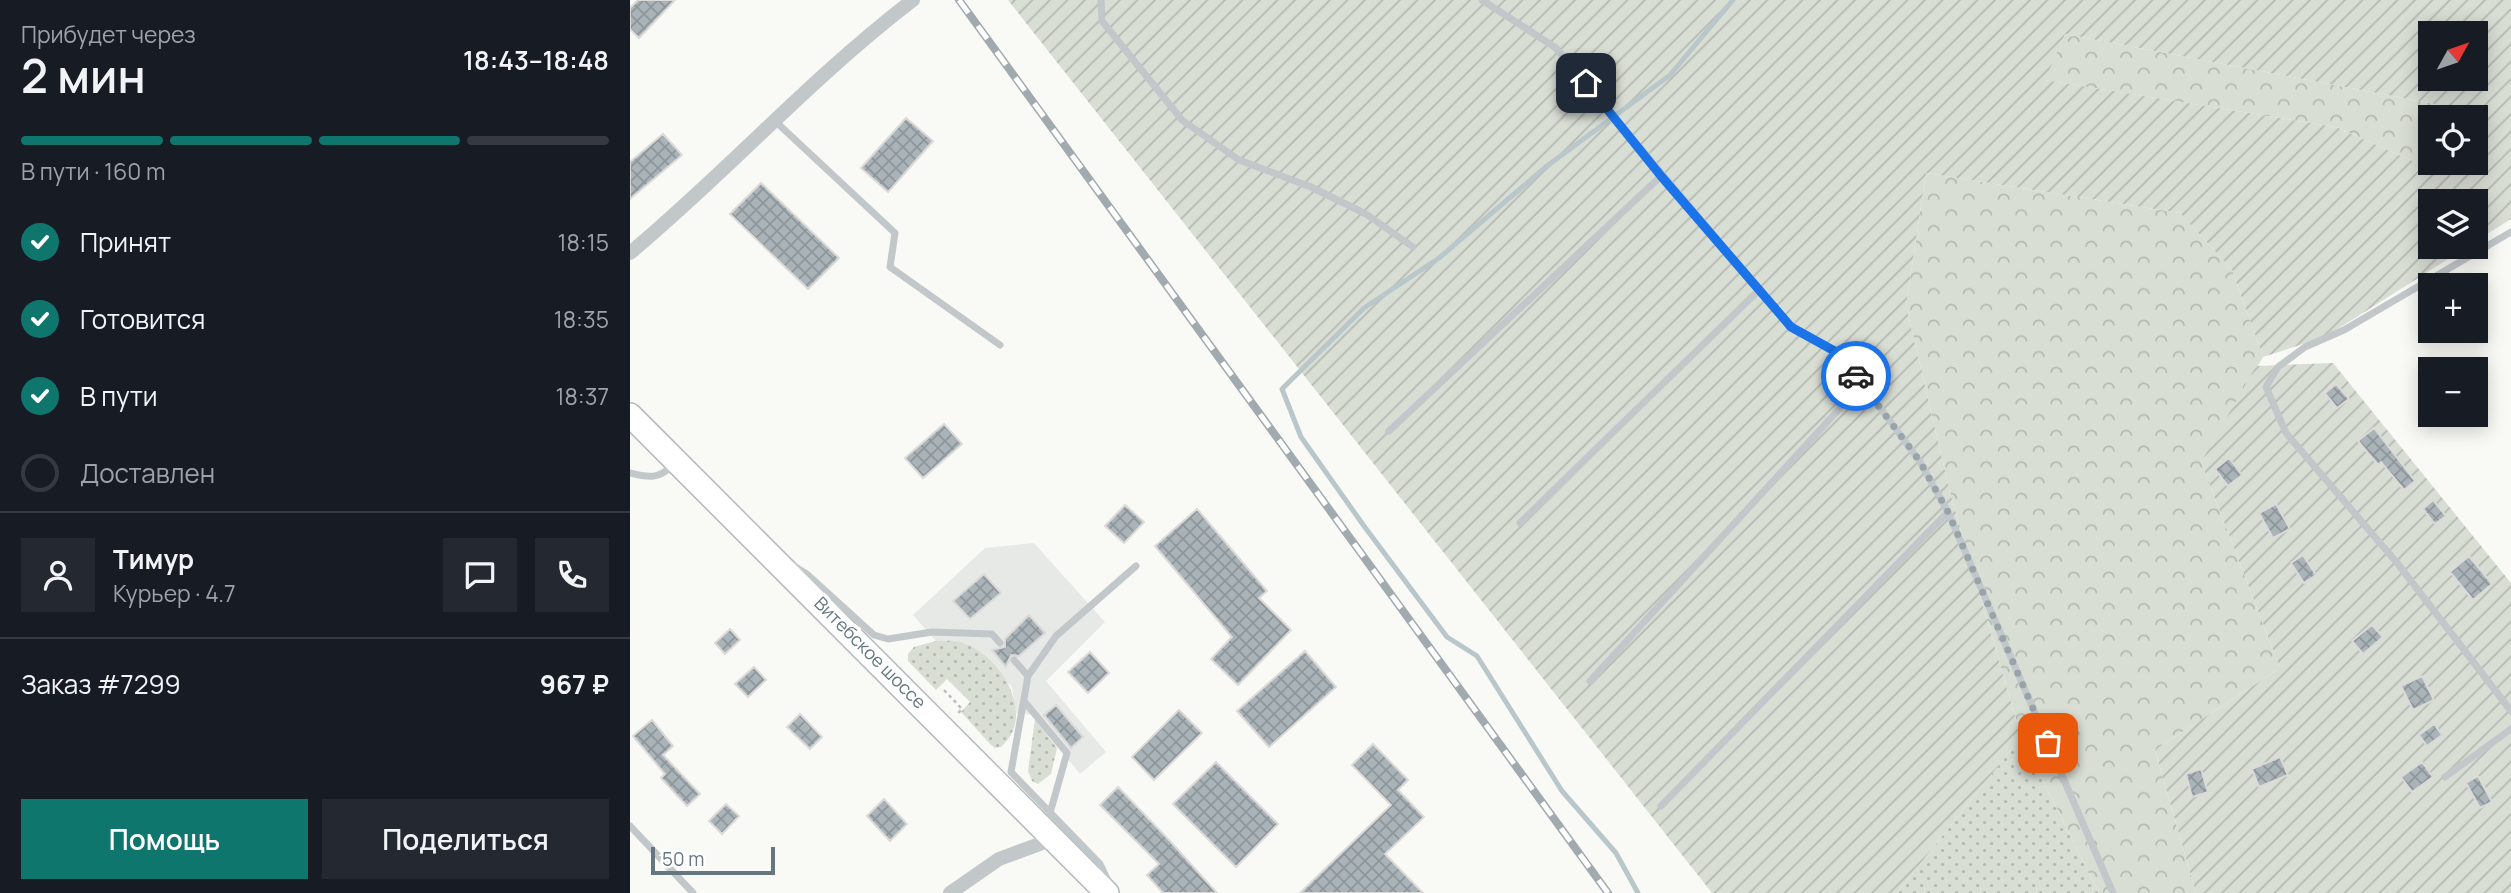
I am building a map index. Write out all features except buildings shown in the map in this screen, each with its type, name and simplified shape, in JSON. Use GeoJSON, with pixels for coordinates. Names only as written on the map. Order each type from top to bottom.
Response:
{"type":"FeatureCollection","features":[{"type":"Feature","properties":{"kind":"main road","name":"Витебское шоссе"},"geometry":{"type":"LineString","coordinates":[[630,415],[1107,893]]}},
{"type":"Feature","properties":{"kind":"street"},"geometry":{"type":"LineString","coordinates":[[630,253],[691,202],[873,30],[913,0]]}},
{"type":"Feature","properties":{"kind":"street"},"geometry":{"type":"LineString","coordinates":[[950,893],[999,859],[1053,839]]}},
{"type":"Feature","properties":{"kind":"lane"},"geometry":{"type":"LineString","coordinates":[[1101,0],[1102,22],[1182,120],[1239,160],[1311,187],[1366,214],[1412,247]]}},
{"type":"Feature","properties":{"kind":"lane"},"geometry":{"type":"LineString","coordinates":[[1482,0],[1556,48],[1622,123],[1661,176],[1791,327],[1840,354],[1919,460],[1948,512],[2113,893]]}},
{"type":"Feature","properties":{"kind":"lane"},"geometry":{"type":"LineString","coordinates":[[774,121],[895,233],[890,267],[1000,345]]}},
{"type":"Feature","properties":{"kind":"lane"},"geometry":{"type":"LineString","coordinates":[[1389,431],[1661,176]]}},
{"type":"Feature","properties":{"kind":"lane"},"geometry":{"type":"LineString","coordinates":[[2511,232],[2344,330],[2305,347],[2278,367],[2266,387],[2286,433],[2398,564],[2511,711]]}},
{"type":"Feature","properties":{"kind":"lane"},"geometry":{"type":"LineString","coordinates":[[1520,523],[1758,291]]}},
{"type":"Feature","properties":{"kind":"lane"},"geometry":{"type":"LineString","coordinates":[[1590,681],[1862,384]]}},
{"type":"Feature","properties":{"kind":"lane"},"geometry":{"type":"LineString","coordinates":[[630,473],[648,478],[662,476],[677,461]]}},
{"type":"Feature","properties":{"kind":"lane"},"geometry":{"type":"LineString","coordinates":[[1661,806],[1948,512]]}},
{"type":"Feature","properties":{"kind":"lane"},"geometry":{"type":"LineString","coordinates":[[766,549],[808,575],[874,635],[888,639],[932,632],[992,634],[1000,643]]}},
{"type":"Feature","properties":{"kind":"lane"},"geometry":{"type":"LineString","coordinates":[[1113,893],[1100,864],[1011,772],[1028,676],[1056,636],[1136,566]]}},
{"type":"Feature","properties":{"kind":"lane"},"geometry":{"type":"LineString","coordinates":[[1014,660],[1028,676]]}},
{"type":"Feature","properties":{"kind":"lane"},"geometry":{"type":"LineString","coordinates":[[1024,701],[1067,753],[1051,813]]}},
{"type":"Feature","properties":{"kind":"lane"},"geometry":{"type":"LineString","coordinates":[[2445,777],[2511,729]]}},
{"type":"Feature","properties":{"kind":"lane"},"geometry":{"type":"LineString","coordinates":[[630,826],[693,893]]}},
{"type":"Feature","properties":{"kind":"shaded area"},"geometry":{"type":"Polygon","coordinates":[[[1034,543],[1105,622],[1046,681],[1106,752],[1080,774],[1033,715],[1016,713],[1012,687],[963,643],[936,641],[913,615],[985,548],[1034,543]]]}},
{"type":"Feature","properties":{"kind":"green space"},"geometry":{"type":"Polygon","coordinates":[[[1008,0],[2511,0],[2511,219],[2488,233],[2488,189],[2418,189],[2418,259],[2448,259],[2426,273],[2418,273],[2418,278],[2325,337],[2263,357],[2232,270],[2180,213],[1926,173],[1906,306],[1951,496],[2021,737],[1897,893],[1712,893],[1008,0]],[[2065,34],[2045,80],[2336,127],[2418,164],[2418,175],[2488,175],[2488,105],[2440,105],[2065,34]]]}},
{"type":"Feature","properties":{"kind":"green space"},"geometry":{"type":"Polygon","coordinates":[[[2065,34],[2440,105],[2418,105],[2418,164],[2336,127],[2044,80],[2065,34]]]}},
{"type":"Feature","properties":{"kind":"green space"},"geometry":{"type":"Polygon","coordinates":[[[1926,173],[2180,213],[2232,270],[2263,357],[2201,462],[2280,668],[2155,750],[2196,893],[2099,893],[2021,737],[1951,496],[1906,306],[1926,173]]]}},
{"type":"Feature","properties":{"kind":"green space"},"geometry":{"type":"Polygon","coordinates":[[[2333,363],[2511,583],[2511,893],[2196,893],[2155,750],[2280,668],[2201,462],[2256,366],[2333,363]]]}},
{"type":"Feature","properties":{"kind":"green space"},"geometry":{"type":"Polygon","coordinates":[[[936,641],[960,642],[977,650],[1001,673],[1015,703],[1016,719],[1012,734],[1001,747],[995,748],[990,744],[961,712],[970,702],[947,679],[936,690],[908,661],[908,654],[914,647],[936,641]]]}},
{"type":"Feature","properties":{"kind":"green space"},"geometry":{"type":"Polygon","coordinates":[[[1035,719],[1057,748],[1051,774],[1038,784],[1032,781],[1028,771],[1035,719]]]}},
{"type":"Feature","properties":{"kind":"green space"},"geometry":{"type":"Polygon","coordinates":[[[2021,737],[2099,893],[1897,893],[2021,737]]]}},
{"type":"Feature","properties":{"kind":"waterway"},"geometry":{"type":"LineString","coordinates":[[1638,893],[1616,853],[1562,791],[1477,656],[1447,637],[1301,437],[1282,389],[1364,308],[1439,258],[1547,166],[1670,75],[1733,0]]}},
{"type":"Feature","properties":{"kind":"railway"},"geometry":{"type":"LineString","coordinates":[[959,0],[1608,893]]}},
{"type":"Feature","properties":{"kind":"way so far"},"geometry":{"type":"LineString","coordinates":[[1856,376],[1919,460],[1948,512],[2048,743]]}},
{"type":"Feature","properties":{"kind":"route"},"geometry":{"type":"LineString","coordinates":[[1586,83],[1622,123],[1661,176],[1791,327],[1840,354],[1856,376]]}}]}
